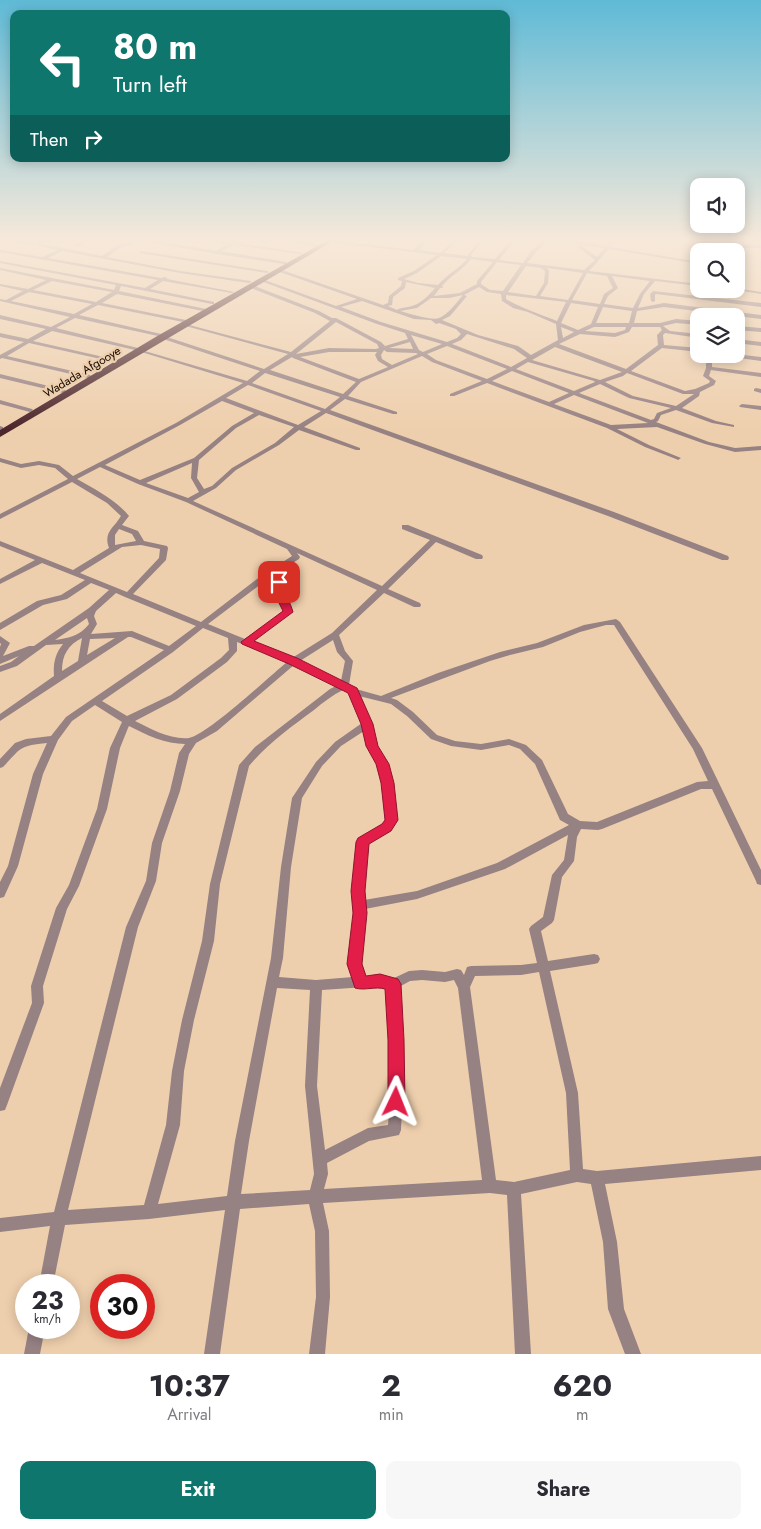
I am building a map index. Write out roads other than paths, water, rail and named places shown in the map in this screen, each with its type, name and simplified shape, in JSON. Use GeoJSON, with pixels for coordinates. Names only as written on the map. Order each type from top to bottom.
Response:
{"type":"FeatureCollection","features":[{"type":"Feature","properties":{"kind":"highway","name":"Wadada Afgooye"},"geometry":{"type":"LineString","coordinates":[[184,322],[212,303]]}},
{"type":"Feature","properties":{"kind":"highway","name":"Wadada Afgooye"},"geometry":{"type":"LineString","coordinates":[[0,434],[216,303]]}},
{"type":"Feature","properties":{"kind":"highway","name":"Wadada Afgooye"},"geometry":{"type":"LineString","coordinates":[[0,428],[114,360],[138,349]]}},
{"type":"Feature","properties":{"kind":"street"},"geometry":{"type":"LineString","coordinates":[[17,303],[160,336],[395,413]]}},
{"type":"Feature","properties":{"kind":"street"},"geometry":{"type":"LineString","coordinates":[[0,356],[98,303]]}},
{"type":"Feature","properties":{"kind":"street"},"geometry":{"type":"LineString","coordinates":[[99,303],[184,322],[238,340],[293,355],[359,381]]}},
{"type":"Feature","properties":{"kind":"street"},"geometry":{"type":"LineString","coordinates":[[175,303],[203,308]]}},
{"type":"Feature","properties":{"kind":"street"},"geometry":{"type":"LineString","coordinates":[[296,303],[334,319],[379,342],[382,350]]}},
{"type":"Feature","properties":{"kind":"street"},"geometry":{"type":"LineString","coordinates":[[310,303],[317,312]]}},
{"type":"Feature","properties":{"kind":"street"},"geometry":{"type":"LineString","coordinates":[[327,303],[406,332],[447,344],[707,443],[730,449],[761,448]]}},
{"type":"Feature","properties":{"kind":"street"},"geometry":{"type":"LineString","coordinates":[[337,307],[349,303]]}},
{"type":"Feature","properties":{"kind":"street"},"geometry":{"type":"LineString","coordinates":[[188,501],[214,487],[234,469],[277,444],[298,426],[303,426],[323,412],[359,381],[392,367],[419,352],[459,340],[464,334],[444,322],[436,322],[427,317],[416,318],[376,303]]}},
{"type":"Feature","properties":{"kind":"street"},"geometry":{"type":"LineString","coordinates":[[387,307],[390,303]]}},
{"type":"Feature","properties":{"kind":"street"},"geometry":{"type":"LineString","coordinates":[[387,307],[407,310],[425,303]]}},
{"type":"Feature","properties":{"kind":"street"},"geometry":{"type":"LineString","coordinates":[[436,322],[448,315],[456,303]]}},
{"type":"Feature","properties":{"kind":"street"},"geometry":{"type":"LineString","coordinates":[[508,303],[578,332],[615,335],[623,333],[631,325],[639,303]]}},
{"type":"Feature","properties":{"kind":"street"},"geometry":{"type":"LineString","coordinates":[[559,343],[558,323],[568,303]]}},
{"type":"Feature","properties":{"kind":"street"},"geometry":{"type":"LineString","coordinates":[[590,303],[636,310],[664,306],[690,310]]}},
{"type":"Feature","properties":{"kind":"street"},"geometry":{"type":"LineString","coordinates":[[748,303],[761,305]]}},
{"type":"Feature","properties":{"kind":"street"},"geometry":{"type":"LineString","coordinates":[[593,324],[602,305]]}},
{"type":"Feature","properties":{"kind":"street"},"geometry":{"type":"LineString","coordinates":[[138,311],[144,308]]}},
{"type":"Feature","properties":{"kind":"street"},"geometry":{"type":"LineString","coordinates":[[745,316],[761,317]]}},
{"type":"Feature","properties":{"kind":"street"},"geometry":{"type":"LineString","coordinates":[[0,317],[138,349],[248,384],[602,511],[726,558]]}},
{"type":"Feature","properties":{"kind":"street"},"geometry":{"type":"LineString","coordinates":[[0,517],[74,480],[248,384],[264,371],[293,355],[333,323],[334,319]]}},
{"type":"Feature","properties":{"kind":"street"},"geometry":{"type":"LineString","coordinates":[[452,395],[486,382],[593,324],[631,325],[660,324],[676,321],[690,322]]}},
{"type":"Feature","properties":{"kind":"street"},"geometry":{"type":"LineString","coordinates":[[660,324],[664,330],[690,334]]}},
{"type":"Feature","properties":{"kind":"street"},"geometry":{"type":"LineString","coordinates":[[745,329],[761,330]]}},
{"type":"Feature","properties":{"kind":"street"},"geometry":{"type":"LineString","coordinates":[[458,330],[521,350],[529,359],[601,382],[631,397],[678,408],[714,422],[732,426]]}},
{"type":"Feature","properties":{"kind":"street"},"geometry":{"type":"LineString","coordinates":[[661,346],[660,335],[664,330]]}},
{"type":"Feature","properties":{"kind":"street"},"geometry":{"type":"LineString","coordinates":[[406,332],[419,352],[434,361],[609,427],[647,446],[678,458]]}},
{"type":"Feature","properties":{"kind":"street"},"geometry":{"type":"LineString","coordinates":[[0,335],[114,360]]}},
{"type":"Feature","properties":{"kind":"street"},"geometry":{"type":"LineString","coordinates":[[392,367],[380,360],[378,355],[382,350],[410,340]]}},
{"type":"Feature","properties":{"kind":"street"},"geometry":{"type":"LineString","coordinates":[[745,342],[761,344]]}},
{"type":"Feature","properties":{"kind":"street"},"geometry":{"type":"LineString","coordinates":[[559,343],[597,362],[685,393],[697,391],[712,384],[713,382],[706,376],[709,363]]}},
{"type":"Feature","properties":{"kind":"street"},"geometry":{"type":"LineString","coordinates":[[548,405],[627,371],[661,346],[690,349]]}},
{"type":"Feature","properties":{"kind":"street"},"geometry":{"type":"LineString","coordinates":[[293,355],[329,350],[419,352]]}},
{"type":"Feature","properties":{"kind":"street"},"geometry":{"type":"LineString","coordinates":[[0,356],[88,376]]}},
{"type":"Feature","properties":{"kind":"street"},"geometry":{"type":"LineString","coordinates":[[745,357],[761,359]]}},
{"type":"Feature","properties":{"kind":"street"},"geometry":{"type":"LineString","coordinates":[[709,368],[761,375]]}},
{"type":"Feature","properties":{"kind":"street"},"geometry":{"type":"LineString","coordinates":[[0,376],[63,391]]}},
{"type":"Feature","properties":{"kind":"street"},"geometry":{"type":"LineString","coordinates":[[650,422],[656,420],[659,414],[678,408],[697,395],[697,391]]}},
{"type":"Feature","properties":{"kind":"street"},"geometry":{"type":"LineString","coordinates":[[222,399],[358,449]]}},
{"type":"Feature","properties":{"kind":"street"},"geometry":{"type":"LineString","coordinates":[[0,402],[30,410]]}},
{"type":"Feature","properties":{"kind":"street"},"geometry":{"type":"LineString","coordinates":[[742,406],[761,408]]}},
{"type":"Feature","properties":{"kind":"street"},"geometry":{"type":"LineString","coordinates":[[140,484],[196,459],[234,428],[258,413]]}},
{"type":"Feature","properties":{"kind":"street"},"geometry":{"type":"LineString","coordinates":[[609,427],[660,425]]}},
{"type":"Feature","properties":{"kind":"street"},"geometry":{"type":"LineString","coordinates":[[196,459],[194,478],[203,493]]}},
{"type":"Feature","properties":{"kind":"street"},"geometry":{"type":"LineString","coordinates":[[0,460],[21,466],[39,463],[57,466],[64,475],[99,495],[124,514],[124,519],[110,535],[110,542],[113,548]]}},
{"type":"Feature","properties":{"kind":"street"},"geometry":{"type":"LineString","coordinates":[[101,465],[140,484],[188,501],[417,605]]}},
{"type":"Feature","properties":{"kind":"street"},"geometry":{"type":"LineString","coordinates":[[118,526],[135,533],[141,542]]}},
{"type":"Feature","properties":{"kind":"street"},"geometry":{"type":"LineString","coordinates":[[405,527],[479,558]]}},
{"type":"Feature","properties":{"kind":"street"},"geometry":{"type":"LineString","coordinates":[[95,701],[146,731],[180,743],[192,741],[214,729],[293,661],[334,635],[435,539]]}},
{"type":"Feature","properties":{"kind":"street"},"geometry":{"type":"LineString","coordinates":[[74,573],[113,548],[141,542],[164,548],[163,558],[128,595]]}},
{"type":"Feature","properties":{"kind":"street"},"geometry":{"type":"LineString","coordinates":[[1,544],[293,661],[348,689],[394,702],[410,714],[434,737],[454,744],[481,747],[509,742],[523,747],[539,762],[564,817],[578,825],[598,826],[700,785],[715,785]]}},
{"type":"Feature","properties":{"kind":"street"},"geometry":{"type":"LineString","coordinates":[[0,894],[14,866],[38,774],[54,739],[69,719],[170,650],[296,557],[290,548]]}},
{"type":"Feature","properties":{"kind":"street"},"geometry":{"type":"LineString","coordinates":[[0,582],[41,560]]}},
{"type":"Feature","properties":{"kind":"street"},"geometry":{"type":"LineString","coordinates":[[246,642],[288,612],[286,604],[279,593],[276,571]]}},
{"type":"Feature","properties":{"kind":"street"},"geometry":{"type":"LineString","coordinates":[[0,627],[40,603],[64,597],[90,580]]}},
{"type":"Feature","properties":{"kind":"street"},"geometry":{"type":"LineString","coordinates":[[0,669],[14,664],[44,644],[92,610],[115,589]]}},
{"type":"Feature","properties":{"kind":"street"},"geometry":{"type":"LineString","coordinates":[[82,662],[87,636],[93,624],[90,616],[92,610]]}},
{"type":"Feature","properties":{"kind":"street"},"geometry":{"type":"LineString","coordinates":[[381,699],[425,680],[505,653],[538,645],[603,622],[616,622],[697,748],[761,881]]}},
{"type":"Feature","properties":{"kind":"street"},"geometry":{"type":"LineString","coordinates":[[0,718],[59,677],[125,635]]}},
{"type":"Feature","properties":{"kind":"street"},"geometry":{"type":"LineString","coordinates":[[59,677],[56,664],[59,656],[69,641],[77,636],[138,635],[170,650]]}},
{"type":"Feature","properties":{"kind":"street"},"geometry":{"type":"LineString","coordinates":[[334,635],[342,652],[349,661],[348,689],[367,724],[372,746],[382,764],[388,783],[392,820],[386,828],[362,842],[355,964],[361,983]]}},
{"type":"Feature","properties":{"kind":"street"},"geometry":{"type":"LineString","coordinates":[[0,1105],[38,1003],[38,986],[62,908],[74,886],[102,809],[116,748],[128,720],[165,703],[224,660],[233,651],[232,636]]}},
{"type":"Feature","properties":{"kind":"street"},"geometry":{"type":"LineString","coordinates":[[0,639],[6,643],[0,656]]}},
{"type":"Feature","properties":{"kind":"street"},"geometry":{"type":"LineString","coordinates":[[0,661],[44,644],[69,641]]}},
{"type":"Feature","properties":{"kind":"street"},"geometry":{"type":"LineString","coordinates":[[149,1212],[173,1125],[178,1071],[188,1020],[208,941],[215,884],[244,765],[258,750],[333,691],[348,689]]}},
{"type":"Feature","properties":{"kind":"street"},"geometry":{"type":"LineString","coordinates":[[212,1354],[232,1202],[272,982],[286,867],[297,798],[319,764],[338,744],[367,724]]}},
{"type":"Feature","properties":{"kind":"street"},"geometry":{"type":"LineString","coordinates":[[0,765],[18,745],[26,742],[54,739]]}},
{"type":"Feature","properties":{"kind":"street"},"geometry":{"type":"LineString","coordinates":[[48,1274],[59,1218],[132,927],[150,881],[157,843],[175,791],[184,753],[192,741]]}},
{"type":"Feature","properties":{"kind":"street"},"geometry":{"type":"LineString","coordinates":[[359,905],[417,895],[501,866],[578,825]]}},
{"type":"Feature","properties":{"kind":"street"},"geometry":{"type":"LineString","coordinates":[[577,1175],[572,1093],[535,929],[548,920],[557,875],[569,860],[572,838],[578,825]]}},
{"type":"Feature","properties":{"kind":"street"},"geometry":{"type":"LineString","coordinates":[[464,987],[471,971],[521,970],[594,960]]}},
{"type":"Feature","properties":{"kind":"street"},"geometry":{"type":"LineString","coordinates":[[272,982],[316,985],[380,981],[393,984],[409,976],[444,977],[457,974],[464,987],[490,1186]]}},
{"type":"Feature","properties":{"kind":"street"},"geometry":{"type":"LineString","coordinates":[[319,1160],[368,1135],[394,1130],[397,1088],[393,984]]}},
{"type":"Feature","properties":{"kind":"street"},"geometry":{"type":"LineString","coordinates":[[316,985],[311,1086],[320,1174],[315,1198],[322,1231],[322,1297],[317,1354]]}},
{"type":"Feature","properties":{"kind":"street"},"geometry":{"type":"LineString","coordinates":[[0,1225],[59,1218],[149,1212],[232,1202],[490,1186],[514,1189],[577,1175],[597,1178],[761,1163]]}},
{"type":"Feature","properties":{"kind":"street"},"geometry":{"type":"LineString","coordinates":[[597,1178],[610,1242],[616,1309],[633,1354]]}},
{"type":"Feature","properties":{"kind":"street"},"geometry":{"type":"LineString","coordinates":[[514,1189],[523,1354]]}},
{"type":"Feature","properties":{"kind":"street"},"geometry":{"type":"LineString","coordinates":[[32,1354],[35,1339]]}}]}
